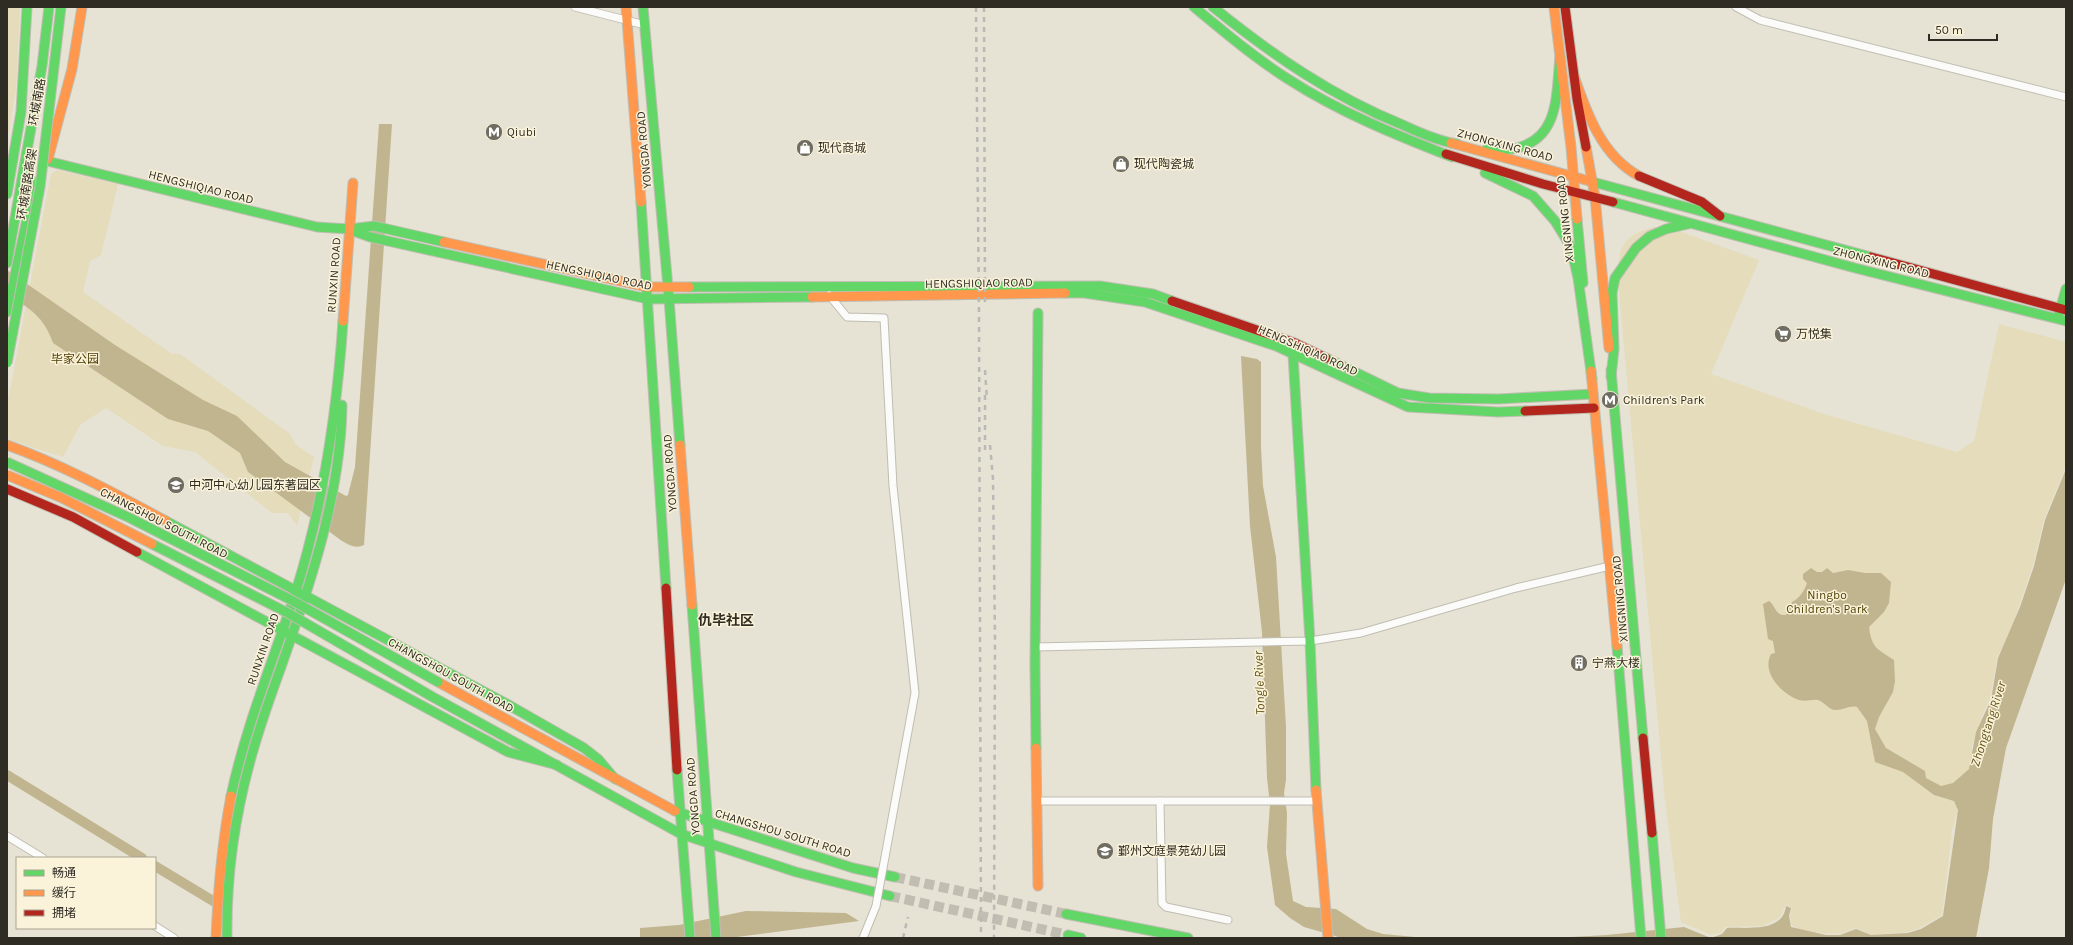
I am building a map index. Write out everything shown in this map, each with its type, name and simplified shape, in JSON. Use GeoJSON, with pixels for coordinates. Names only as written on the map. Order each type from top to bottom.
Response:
{"type":"FeatureCollection","features":[{"type":"Feature","properties":{"kind":"main road","name":"环城南路"},"geometry":{"type":"LineString","coordinates":[[7,194],[21,112],[26,7]]}},
{"type":"Feature","properties":{"kind":"main road"},"geometry":{"type":"LineString","coordinates":[[42,66],[43,7]]}},
{"type":"Feature","properties":{"kind":"main road","name":"环城南路高架"},"geometry":{"type":"LineString","coordinates":[[7,263],[42,66],[48,7]]}},
{"type":"Feature","properties":{"kind":"main road","name":"环城南路高架"},"geometry":{"type":"LineString","coordinates":[[7,363],[40,187],[61,7]]}},
{"type":"Feature","properties":{"kind":"main road","name":"环城南路"},"geometry":{"type":"LineString","coordinates":[[8,308],[14,270],[38,165],[65,7]]}},
{"type":"Feature","properties":{"kind":"main road"},"geometry":{"type":"LineString","coordinates":[[40,187],[72,69],[82,7]]}},
{"type":"Feature","properties":{"kind":"main road","name":"YONGDA ROAD"},"geometry":{"type":"LineString","coordinates":[[626,7],[648,299],[681,834],[685,866],[690,938]]}},
{"type":"Feature","properties":{"kind":"main road","name":"YONGDA ROAD"},"geometry":{"type":"LineString","coordinates":[[643,7],[669,299],[716,938]]}},
{"type":"Feature","properties":{"kind":"main road","name":"ZHONGXING ROAD"},"geometry":{"type":"LineString","coordinates":[[1194,7],[1233,39],[1288,79],[1348,113],[1398,136],[1446,154],[1543,184],[1574,191],[1690,224],[2062,320]]}},
{"type":"Feature","properties":{"kind":"main road","name":"ZHONGXING ROAD"},"geometry":{"type":"LineString","coordinates":[[1213,7],[1245,34],[1294,69],[1353,103],[1402,125],[1451,143],[2063,309]]}},
{"type":"Feature","properties":{"kind":"main road","name":"XINGNING ROAD"},"geometry":{"type":"LineString","coordinates":[[1554,7],[1571,147],[1594,408],[1610,566],[1641,938]]}},
{"type":"Feature","properties":{"kind":"main road","name":"XINGNING ROAD"},"geometry":{"type":"LineString","coordinates":[[1565,7],[1574,76],[1595,197],[1661,938]]}},
{"type":"Feature","properties":{"kind":"main road","name":"XINGNING ROAD"},"geometry":{"type":"LineString","coordinates":[[1451,143],[1490,149],[1511,149],[1526,145],[1538,138],[1545,131],[1553,117],[1560,57]]}},
{"type":"Feature","properties":{"kind":"main road","name":"XINGNING ROAD"},"geometry":{"type":"LineString","coordinates":[[1574,76],[1585,110],[1592,124],[1611,152],[1625,167]]}},
{"type":"Feature","properties":{"kind":"main road","name":"XINGNING ROAD"},"geometry":{"type":"LineString","coordinates":[[1446,154],[1473,169],[1533,196],[1555,221],[1571,247],[1575,262],[1592,380]]}},
{"type":"Feature","properties":{"kind":"main road","name":"HENGSHIQIAO ROAD"},"geometry":{"type":"LineString","coordinates":[[47,161],[317,227],[350,229],[374,226],[647,287],[1100,286],[1129,289],[1181,303],[1295,343],[1398,393],[1429,398],[1498,399],[1593,394]]}},
{"type":"Feature","properties":{"kind":"main road","name":"ZHONGXING ROAD"},"geometry":{"type":"LineString","coordinates":[[1625,167],[1635,174],[1670,190],[1708,204],[1721,217]]}},
{"type":"Feature","properties":{"kind":"main road","name":"RUNXIN ROAD"},"geometry":{"type":"LineString","coordinates":[[216,938],[220,861],[224,832],[236,773],[245,739],[296,590],[312,530],[329,446],[340,369],[352,183]]}},
{"type":"Feature","properties":{"kind":"main road","name":"ZHONGXING ROAD"},"geometry":{"type":"LineString","coordinates":[[1636,248],[1650,236],[1666,229],[1690,224]]}},
{"type":"Feature","properties":{"kind":"main road","name":"HENGSHIQIAO ROAD"},"geometry":{"type":"LineString","coordinates":[[350,229],[370,237],[648,299],[829,295],[945,296],[1084,293],[1108,295],[1145,302],[1169,309],[1276,346],[1396,403],[1418,409],[1498,412],[1594,408]]}},
{"type":"Feature","properties":{"kind":"main road","name":"XINGNING ROAD"},"geometry":{"type":"LineString","coordinates":[[1611,377],[1614,349],[1612,293],[1615,278],[1636,248]]}},
{"type":"Feature","properties":{"kind":"main road"},"geometry":{"type":"LineString","coordinates":[[2062,320],[2066,290]]}},
{"type":"Feature","properties":{"kind":"main road"},"geometry":{"type":"LineString","coordinates":[[1038,312],[1035,647],[1038,886]]}},
{"type":"Feature","properties":{"kind":"main road"},"geometry":{"type":"LineString","coordinates":[[1293,354],[1310,641],[1316,801],[1328,938]]}},
{"type":"Feature","properties":{"kind":"main road","name":"RUNXIN ROAD"},"geometry":{"type":"LineString","coordinates":[[227,938],[234,838],[247,774],[263,718],[310,584],[327,518],[339,452],[342,408],[340,369]]}},
{"type":"Feature","properties":{"kind":"main road"},"geometry":{"type":"LineString","coordinates":[[7,445],[38,456],[103,487],[507,704],[584,748],[598,759],[615,779]]}},
{"type":"Feature","properties":{"kind":"main road","name":"CHANGSHOU SOUTH ROAD"},"geometry":{"type":"LineString","coordinates":[[7,462],[130,518],[294,601],[438,682],[680,814],[853,868],[895,877]]}},
{"type":"Feature","properties":{"kind":"main road","name":"CHANGSHOU SOUTH ROAD"},"geometry":{"type":"LineString","coordinates":[[7,476],[62,498],[281,610],[431,696],[681,834],[796,872],[890,896]]}},
{"type":"Feature","properties":{"kind":"main road"},"geometry":{"type":"LineString","coordinates":[[7,489],[73,517],[508,752],[557,765]]}},
{"type":"Feature","properties":{"kind":"main road"},"geometry":{"type":"LineString","coordinates":[[1066,914],[1188,938]]}},
{"type":"Feature","properties":{"kind":"main road"},"geometry":{"type":"LineString","coordinates":[[1068,935],[1081,938]]}},
{"type":"Feature","properties":{"kind":"street"},"geometry":{"type":"LineString","coordinates":[[575,7],[645,25]]}},
{"type":"Feature","properties":{"kind":"street"},"geometry":{"type":"LineString","coordinates":[[1736,7],[1760,20],[2066,97]]}},
{"type":"Feature","properties":{"kind":"street"},"geometry":{"type":"LineString","coordinates":[[829,295],[847,317],[884,318],[893,486],[915,693],[876,906],[863,938]]}},
{"type":"Feature","properties":{"kind":"street"},"geometry":{"type":"LineString","coordinates":[[1035,647],[1252,641],[1310,641],[1361,633],[1516,588],[1610,566]]}},
{"type":"Feature","properties":{"kind":"street"},"geometry":{"type":"LineString","coordinates":[[1037,801],[1316,801]]}},
{"type":"Feature","properties":{"kind":"street"},"geometry":{"type":"LineString","coordinates":[[1160,801],[1162,903],[1166,907],[1228,920]]}},
{"type":"Feature","properties":{"kind":"street"},"geometry":{"type":"LineString","coordinates":[[7,836],[42,857]]}},
{"type":"Feature","properties":{"kind":"street"},"geometry":{"type":"LineString","coordinates":[[156,927],[174,938]]}},
{"type":"Feature","properties":{"kind":"green space"},"geometry":{"type":"Polygon","coordinates":[[[7,7],[20,7],[16,89],[7,140],[7,7]]]}},
{"type":"Feature","properties":{"kind":"green space","name":"毕家公园"},"geometry":{"type":"Polygon","coordinates":[[[57,170],[118,184],[101,255],[90,261],[83,292],[172,354],[180,354],[289,433],[296,445],[314,457],[297,526],[288,513],[272,513],[195,452],[163,446],[106,408],[80,425],[63,457],[10,440],[7,432],[7,406],[51,174],[57,170]]]}},
{"type":"Feature","properties":{"kind":"green space","name":"Ningbo Children's Park"},"geometry":{"type":"Polygon","coordinates":[[[1654,227],[1676,230],[1759,260],[1711,374],[1824,414],[1957,452],[1974,441],[1999,324],[2066,342],[2066,466],[2044,519],[2033,565],[2011,629],[1997,658],[1990,698],[1972,745],[1971,760],[1952,831],[1942,915],[1920,928],[1908,932],[1872,935],[1856,928],[1837,934],[1806,931],[1793,926],[1790,920],[1792,908],[1786,904],[1780,917],[1763,926],[1725,927],[1720,933],[1711,935],[1681,922],[1665,801],[1619,290],[1619,257],[1622,249],[1632,236],[1641,231],[1654,227]]]}},
{"type":"Feature","properties":{"kind":"water"},"geometry":{"type":"Polygon","coordinates":[[[379,124],[392,124],[364,545],[355,547],[342,541],[248,472],[240,453],[208,431],[168,419],[53,343],[41,320],[23,304],[7,295],[7,270],[115,345],[203,400],[237,416],[285,462],[346,496],[348,495],[355,467],[379,124]]]}},
{"type":"Feature","properties":{"kind":"water"},"geometry":{"type":"Polygon","coordinates":[[[1241,356],[1257,359],[1261,362],[1261,447],[1263,486],[1276,557],[1286,727],[1286,780],[1284,793],[1287,813],[1286,854],[1293,901],[1306,907],[1336,909],[1367,929],[1383,934],[1426,938],[1342,938],[1304,927],[1290,918],[1275,905],[1267,847],[1270,804],[1267,778],[1262,632],[1250,526],[1241,356]]]}},
{"type":"Feature","properties":{"kind":"water","name":"Zhongtang River"},"geometry":{"type":"Polygon","coordinates":[[[2066,469],[2066,579],[2006,748],[1993,819],[1989,868],[1976,938],[1711,938],[1722,934],[1727,928],[1754,928],[1772,925],[1783,915],[1786,906],[1791,908],[1789,916],[1791,927],[1826,935],[1840,935],[1856,929],[1871,935],[1908,933],[1921,929],[1943,916],[1958,810],[1954,801],[1934,795],[1903,772],[1875,762],[1867,721],[1857,707],[1833,710],[1818,700],[1799,700],[1780,688],[1771,675],[1769,668],[1771,654],[1775,653],[1773,641],[1768,639],[1763,604],[1769,601],[1780,614],[1786,615],[1792,602],[1799,597],[1806,586],[1807,583],[1803,579],[1803,574],[1811,568],[1817,572],[1822,572],[1827,568],[1833,573],[1848,570],[1865,573],[1881,573],[1891,582],[1889,603],[1884,612],[1869,627],[1873,644],[1894,660],[1895,681],[1893,692],[1879,717],[1875,729],[1886,748],[1925,771],[1926,778],[1941,786],[1953,783],[1969,769],[1976,732],[1991,700],[1998,658],[2020,607],[2034,566],[2045,520],[2066,469]]]}},
{"type":"Feature","properties":{"kind":"water"},"geometry":{"type":"Polygon","coordinates":[[[746,911],[846,913],[859,921],[729,938],[640,938],[640,928],[679,925],[746,911]]]}},
{"type":"Feature","properties":{"kind":"water"},"geometry":{"type":"Polygon","coordinates":[[[1684,927],[1711,938],[1553,938],[1607,935],[1684,927]]]}},
{"type":"Feature","properties":{"kind":"waterway"},"geometry":{"type":"LineString","coordinates":[[7,775],[140,857]]}},
{"type":"Feature","properties":{"kind":"waterway"},"geometry":{"type":"LineString","coordinates":[[156,867],[223,907]]}},
{"type":"Feature","properties":{"kind":"tunnel"},"geometry":{"type":"LineString","coordinates":[[895,877],[1066,914]]}},
{"type":"Feature","properties":{"kind":"tunnel"},"geometry":{"type":"LineString","coordinates":[[890,896],[1068,935]]}},
{"type":"Feature","properties":{"kind":"railway"},"geometry":{"type":"LineString","coordinates":[[976,7],[979,314],[981,938]]}},
{"type":"Feature","properties":{"kind":"railway"},"geometry":{"type":"LineString","coordinates":[[984,7],[985,305]]}},
{"type":"Feature","properties":{"kind":"railway"},"geometry":{"type":"LineString","coordinates":[[985,370],[987,400]]}},
{"type":"Feature","properties":{"kind":"railway"},"geometry":{"type":"LineString","coordinates":[[985,395],[985,455]]}},
{"type":"Feature","properties":{"kind":"railway"},"geometry":{"type":"LineString","coordinates":[[990,445],[993,479],[995,639],[994,938]]}},
{"type":"Feature","properties":{"kind":"railway"},"geometry":{"type":"LineString","coordinates":[[903,938],[908,917]]}},
{"type":"Feature","properties":{"kind":"traffic: fast"},"geometry":{"type":"LineString","coordinates":[[7,194],[21,112],[27,7]]}},
{"type":"Feature","properties":{"kind":"traffic: fast"},"geometry":{"type":"LineString","coordinates":[[7,263],[42,66],[49,7]]}},
{"type":"Feature","properties":{"kind":"traffic: fast"},"geometry":{"type":"LineString","coordinates":[[7,363],[40,187],[61,7]]}},
{"type":"Feature","properties":{"kind":"traffic: fast"},"geometry":{"type":"LineString","coordinates":[[643,7],[669,299],[680,445]]}},
{"type":"Feature","properties":{"kind":"traffic: fast"},"geometry":{"type":"LineString","coordinates":[[1194,7],[1252,54],[1307,91],[1368,122],[1452,157]]}},
{"type":"Feature","properties":{"kind":"traffic: fast"},"geometry":{"type":"LineString","coordinates":[[1213,7],[1280,58],[1327,88],[1377,114],[1416,131],[1436,139],[1457,144]]}},
{"type":"Feature","properties":{"kind":"traffic: fast"},"geometry":{"type":"LineString","coordinates":[[1487,149],[1512,149],[1528,144],[1539,137],[1547,126],[1556,101],[1560,57]]}},
{"type":"Feature","properties":{"kind":"traffic: fast"},"geometry":{"type":"LineString","coordinates":[[47,161],[317,227],[349,229],[374,226],[444,242]]}},
{"type":"Feature","properties":{"kind":"traffic: fast"},"geometry":{"type":"LineString","coordinates":[[1485,173],[1533,196],[1555,221],[1571,247],[1578,278],[1592,379]]}},
{"type":"Feature","properties":{"kind":"traffic: fast"},"geometry":{"type":"LineString","coordinates":[[7,312],[35,182]]}},
{"type":"Feature","properties":{"kind":"traffic: fast"},"geometry":{"type":"LineString","coordinates":[[1593,182],[1871,257]]}},
{"type":"Feature","properties":{"kind":"traffic: fast"},"geometry":{"type":"LineString","coordinates":[[641,202],[666,588]]}},
{"type":"Feature","properties":{"kind":"traffic: fast"},"geometry":{"type":"LineString","coordinates":[[1613,202],[1855,268],[2066,321]]}},
{"type":"Feature","properties":{"kind":"traffic: fast"},"geometry":{"type":"LineString","coordinates":[[1577,219],[1583,283]]}},
{"type":"Feature","properties":{"kind":"traffic: fast"},"geometry":{"type":"LineString","coordinates":[[1611,377],[1614,349],[1612,293],[1615,278],[1636,248],[1650,236],[1666,229],[1688,224]]}},
{"type":"Feature","properties":{"kind":"traffic: fast"},"geometry":{"type":"LineString","coordinates":[[351,230],[370,237],[648,299],[812,297]]}},
{"type":"Feature","properties":{"kind":"traffic: fast"},"geometry":{"type":"LineString","coordinates":[[689,287],[1100,286],[1153,294],[1172,301]]}},
{"type":"Feature","properties":{"kind":"traffic: fast"},"geometry":{"type":"LineString","coordinates":[[2059,314],[2066,289]]}},
{"type":"Feature","properties":{"kind":"traffic: fast"},"geometry":{"type":"LineString","coordinates":[[1065,293],[1084,293],[1145,302],[1276,346],[1408,407],[1498,412],[1525,411]]}},
{"type":"Feature","properties":{"kind":"traffic: fast"},"geometry":{"type":"LineString","coordinates":[[1036,748],[1035,664],[1038,313]]}},
{"type":"Feature","properties":{"kind":"traffic: fast"},"geometry":{"type":"LineString","coordinates":[[231,796],[244,744],[296,591],[314,525],[333,423],[343,321]]}},
{"type":"Feature","properties":{"kind":"traffic: fast"},"geometry":{"type":"LineString","coordinates":[[1293,355],[1310,641],[1316,790]]}},
{"type":"Feature","properties":{"kind":"traffic: fast"},"geometry":{"type":"LineString","coordinates":[[1326,358],[1398,393],[1429,398],[1498,399],[1593,394]]}},
{"type":"Feature","properties":{"kind":"traffic: fast"},"geometry":{"type":"LineString","coordinates":[[1611,370],[1643,738]]}},
{"type":"Feature","properties":{"kind":"traffic: fast"},"geometry":{"type":"LineString","coordinates":[[227,938],[230,864],[242,792],[259,730],[302,605],[319,549],[333,492],[341,434],[342,405]]}},
{"type":"Feature","properties":{"kind":"traffic: fast"},"geometry":{"type":"LineString","coordinates":[[7,462],[130,518],[293,601],[438,682]]}},
{"type":"Feature","properties":{"kind":"traffic: fast"},"geometry":{"type":"LineString","coordinates":[[166,521],[507,704],[584,748],[598,759],[615,779]]}},
{"type":"Feature","properties":{"kind":"traffic: fast"},"geometry":{"type":"LineString","coordinates":[[152,544],[288,613],[431,696]]}},
{"type":"Feature","properties":{"kind":"traffic: fast"},"geometry":{"type":"LineString","coordinates":[[137,552],[508,752],[557,765]]}},
{"type":"Feature","properties":{"kind":"traffic: fast"},"geometry":{"type":"LineString","coordinates":[[692,605],[716,938]]}},
{"type":"Feature","properties":{"kind":"traffic: fast"},"geometry":{"type":"LineString","coordinates":[[1617,646],[1641,938]]}},
{"type":"Feature","properties":{"kind":"traffic: fast"},"geometry":{"type":"LineString","coordinates":[[431,696],[681,834],[796,872],[890,896]]}},
{"type":"Feature","properties":{"kind":"traffic: fast"},"geometry":{"type":"LineString","coordinates":[[677,770],[690,938]]}},
{"type":"Feature","properties":{"kind":"traffic: fast"},"geometry":{"type":"LineString","coordinates":[[675,811],[853,868],[895,877]]}},
{"type":"Feature","properties":{"kind":"traffic: fast"},"geometry":{"type":"LineString","coordinates":[[1652,833],[1661,938]]}},
{"type":"Feature","properties":{"kind":"traffic: fast"},"geometry":{"type":"LineString","coordinates":[[1066,914],[1188,938]]}},
{"type":"Feature","properties":{"kind":"traffic: fast"},"geometry":{"type":"LineString","coordinates":[[1068,935],[1081,938]]}},
{"type":"Feature","properties":{"kind":"traffic: slow"},"geometry":{"type":"LineString","coordinates":[[48,159],[72,69],[82,7]]}},
{"type":"Feature","properties":{"kind":"traffic: slow"},"geometry":{"type":"LineString","coordinates":[[626,7],[641,202]]}},
{"type":"Feature","properties":{"kind":"traffic: slow"},"geometry":{"type":"LineString","coordinates":[[1554,7],[1571,147],[1577,219]]}},
{"type":"Feature","properties":{"kind":"traffic: slow"},"geometry":{"type":"LineString","coordinates":[[1574,76],[1584,105],[1606,146],[1626,168],[1639,176]]}},
{"type":"Feature","properties":{"kind":"traffic: slow"},"geometry":{"type":"LineString","coordinates":[[1451,143],[1593,182]]}},
{"type":"Feature","properties":{"kind":"traffic: slow"},"geometry":{"type":"LineString","coordinates":[[1586,147],[1595,197],[1609,348]]}},
{"type":"Feature","properties":{"kind":"traffic: slow"},"geometry":{"type":"LineString","coordinates":[[343,321],[353,183]]}},
{"type":"Feature","properties":{"kind":"traffic: slow"},"geometry":{"type":"LineString","coordinates":[[444,242],[647,287],[689,287]]}},
{"type":"Feature","properties":{"kind":"traffic: slow"},"geometry":{"type":"LineString","coordinates":[[812,297],[1065,293]]}},
{"type":"Feature","properties":{"kind":"traffic: slow"},"geometry":{"type":"LineString","coordinates":[[1591,371],[1617,646]]}},
{"type":"Feature","properties":{"kind":"traffic: slow"},"geometry":{"type":"LineString","coordinates":[[7,445],[68,470],[166,521]]}},
{"type":"Feature","properties":{"kind":"traffic: slow"},"geometry":{"type":"LineString","coordinates":[[680,445],[692,605]]}},
{"type":"Feature","properties":{"kind":"traffic: slow"},"geometry":{"type":"LineString","coordinates":[[7,475],[62,498],[152,544]]}},
{"type":"Feature","properties":{"kind":"traffic: slow"},"geometry":{"type":"LineString","coordinates":[[438,682],[675,811]]}},
{"type":"Feature","properties":{"kind":"traffic: slow"},"geometry":{"type":"LineString","coordinates":[[1036,748],[1038,886]]}},
{"type":"Feature","properties":{"kind":"traffic: slow"},"geometry":{"type":"LineString","coordinates":[[1316,790],[1328,938]]}},
{"type":"Feature","properties":{"kind":"traffic: slow"},"geometry":{"type":"LineString","coordinates":[[216,938],[221,867],[231,796]]}},
{"type":"Feature","properties":{"kind":"traffic: jam"},"geometry":{"type":"LineString","coordinates":[[1565,7],[1577,99],[1586,147]]}},
{"type":"Feature","properties":{"kind":"traffic: jam"},"geometry":{"type":"LineString","coordinates":[[1446,154],[1543,184],[1613,202]]}},
{"type":"Feature","properties":{"kind":"traffic: jam"},"geometry":{"type":"LineString","coordinates":[[1639,176],[1702,202],[1720,216]]}},
{"type":"Feature","properties":{"kind":"traffic: jam"},"geometry":{"type":"LineString","coordinates":[[1871,257],[2066,310]]}},
{"type":"Feature","properties":{"kind":"traffic: jam"},"geometry":{"type":"LineString","coordinates":[[1172,301],[1295,343],[1326,358]]}},
{"type":"Feature","properties":{"kind":"traffic: jam"},"geometry":{"type":"LineString","coordinates":[[1525,411],[1594,408]]}},
{"type":"Feature","properties":{"kind":"traffic: jam"},"geometry":{"type":"LineString","coordinates":[[7,489],[73,517],[137,552]]}},
{"type":"Feature","properties":{"kind":"traffic: jam"},"geometry":{"type":"LineString","coordinates":[[666,588],[677,770]]}},
{"type":"Feature","properties":{"kind":"traffic: jam"},"geometry":{"type":"LineString","coordinates":[[1643,738],[1652,833]]}},
{"type":"Feature","properties":{"kind":"place","name":"Qiubi"},"geometry":{"type":"Point","coordinates":[494,132]}},
{"type":"Feature","properties":{"kind":"place","name":"现代商城"},"geometry":{"type":"Point","coordinates":[805,148]}},
{"type":"Feature","properties":{"kind":"place","name":"现代陶瓷城"},"geometry":{"type":"Point","coordinates":[1121,164]}},
{"type":"Feature","properties":{"kind":"place","name":"万悦集"},"geometry":{"type":"Point","coordinates":[1783,334]}},
{"type":"Feature","properties":{"kind":"place","name":"Children's Park"},"geometry":{"type":"Point","coordinates":[1610,400]}},
{"type":"Feature","properties":{"kind":"place","name":"中河中心幼儿园东著园区"},"geometry":{"type":"Point","coordinates":[176,485]}},
{"type":"Feature","properties":{"kind":"place","name":"宁燕大楼"},"geometry":{"type":"Point","coordinates":[1579,663]}},
{"type":"Feature","properties":{"kind":"place","name":"鄞州文庭景苑幼儿园"},"geometry":{"type":"Point","coordinates":[1105,851]}},
{"type":"Feature","properties":{"kind":"district","name":"仇毕社区"},"geometry":{"type":"Point","coordinates":[726,620]}},
{"type":"Feature","properties":{"kind":"water label","name":"Tongle River"},"geometry":{"type":"Point","coordinates":[1259,683]}}]}
